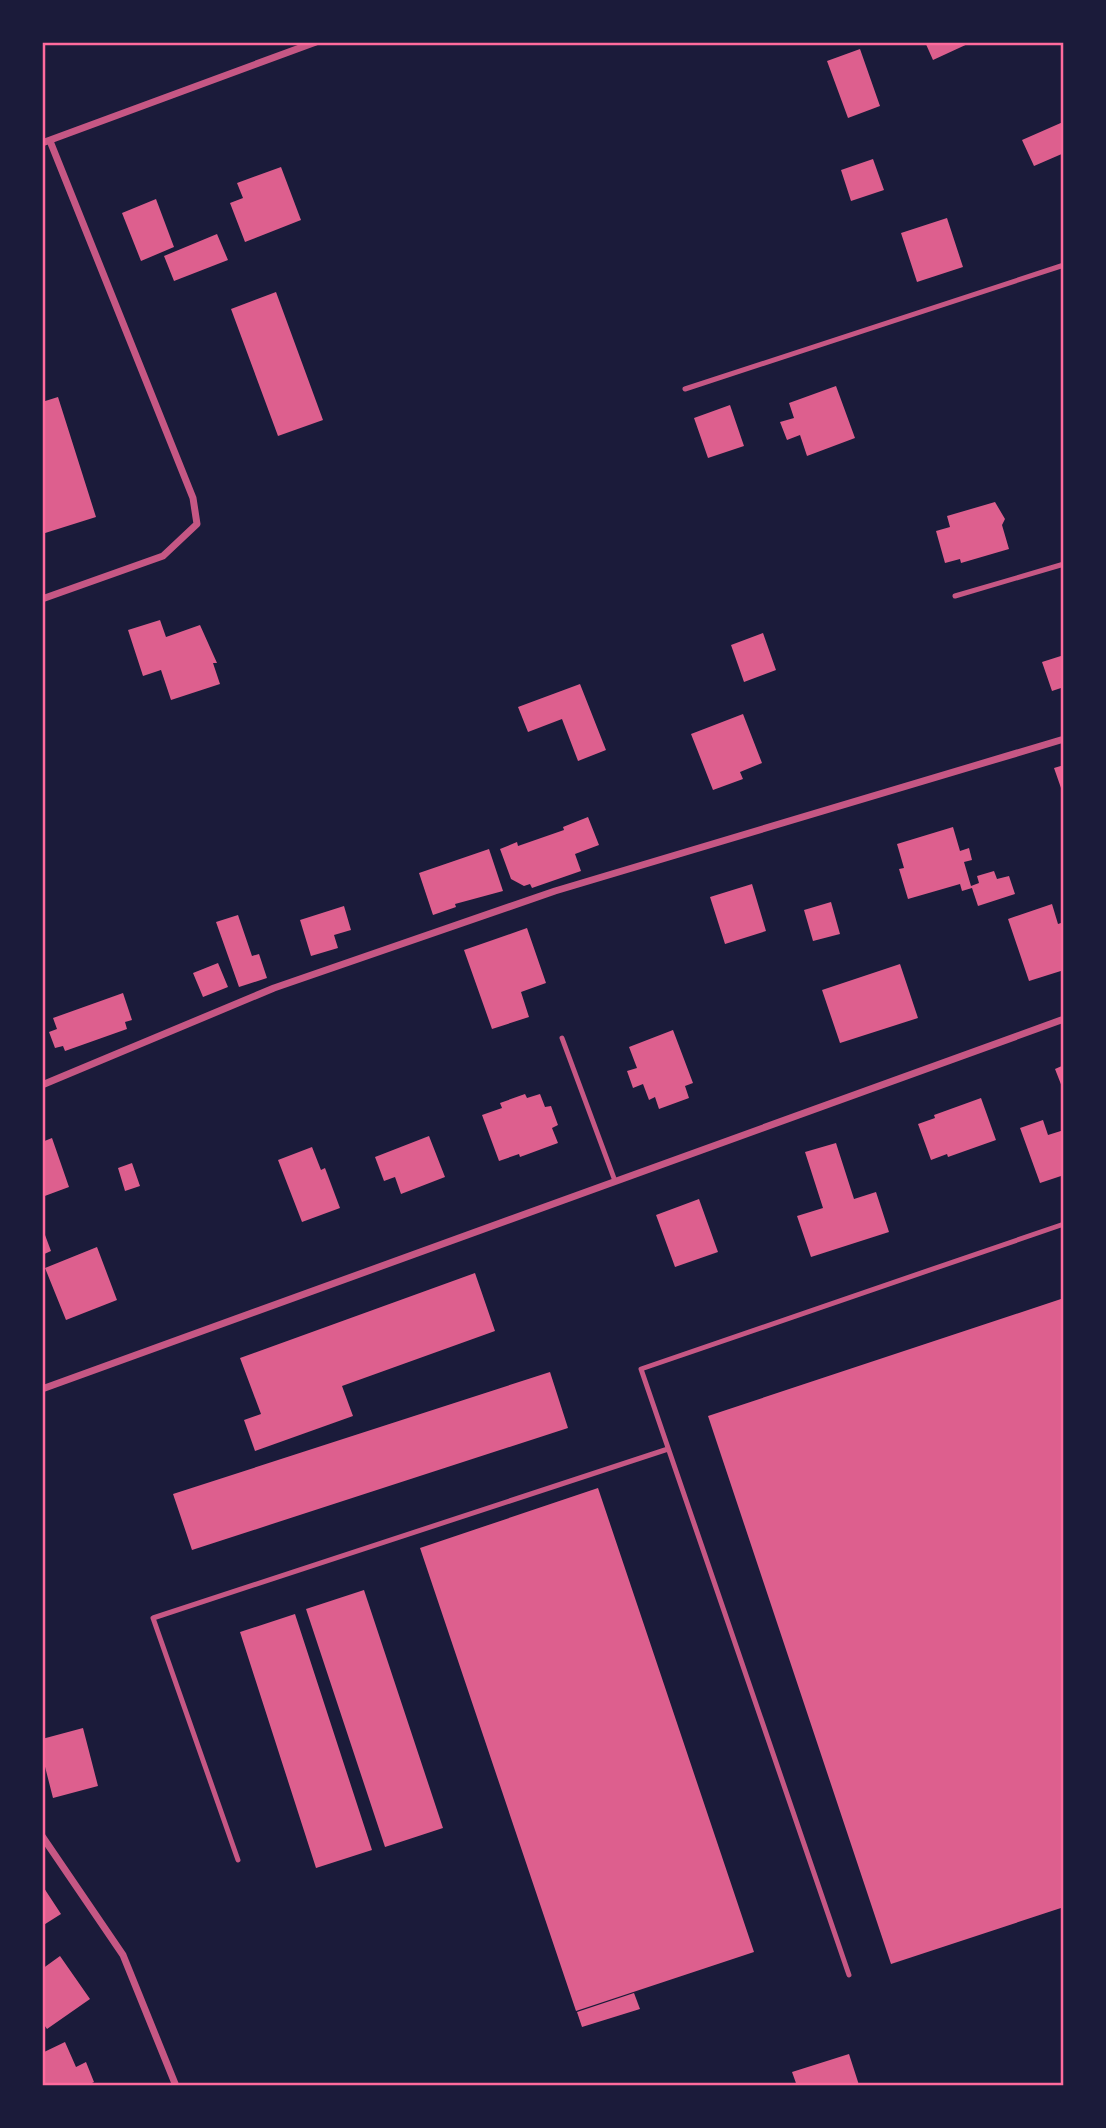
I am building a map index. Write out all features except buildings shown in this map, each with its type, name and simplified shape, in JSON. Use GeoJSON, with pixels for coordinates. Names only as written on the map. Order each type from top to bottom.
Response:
{"type":"FeatureCollection","features":[{"type":"Feature","properties":{"kind":"street"},"geometry":{"type":"LineString","coordinates":[[42,599],[163,556],[197,524],[193,498],[46,142],[316,42]]}},
{"type":"Feature","properties":{"kind":"street"},"geometry":{"type":"LineString","coordinates":[[42,1085],[274,988],[555,891],[1064,739]]}},
{"type":"Feature","properties":{"kind":"street"},"geometry":{"type":"LineString","coordinates":[[42,1389],[1064,1019]]}},
{"type":"Feature","properties":{"kind":"street"},"geometry":{"type":"LineString","coordinates":[[42,1836],[123,1955],[176,2086]]}},
{"type":"Feature","properties":{"kind":"lane"},"geometry":{"type":"LineString","coordinates":[[685,390],[1064,265]]}},
{"type":"Feature","properties":{"kind":"lane"},"geometry":{"type":"LineString","coordinates":[[955,596],[1064,564]]}},
{"type":"Feature","properties":{"kind":"lane"},"geometry":{"type":"LineString","coordinates":[[562,1038],[615,1181]]}},
{"type":"Feature","properties":{"kind":"lane"},"geometry":{"type":"LineString","coordinates":[[849,1975],[641,1369],[1064,1224]]}},
{"type":"Feature","properties":{"kind":"lane"},"geometry":{"type":"LineString","coordinates":[[238,1860],[153,1618],[668,1449]]}}]}
